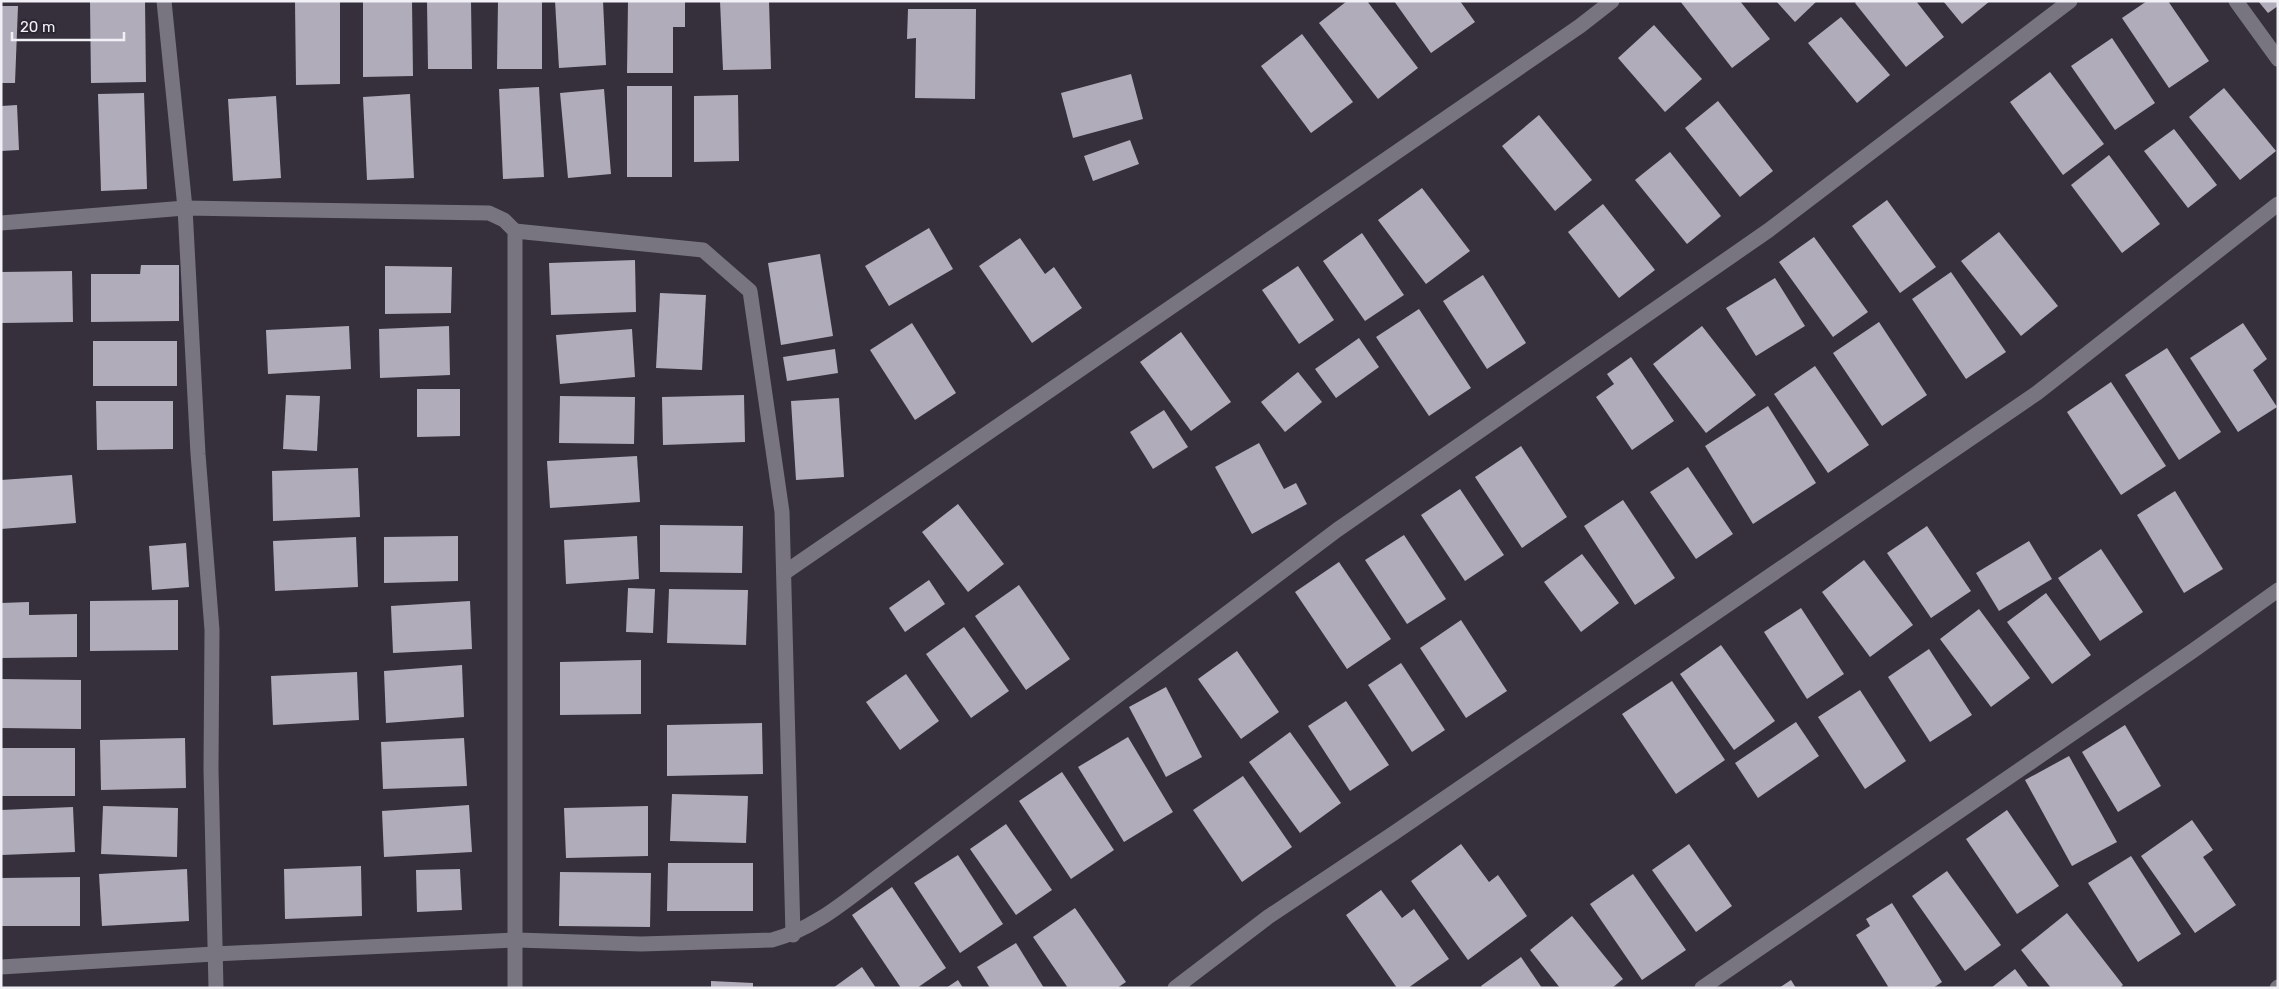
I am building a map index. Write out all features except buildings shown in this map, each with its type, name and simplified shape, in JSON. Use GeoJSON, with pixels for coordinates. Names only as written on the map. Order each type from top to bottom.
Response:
{"type":"FeatureCollection","features":[{"type":"Feature","properties":{"kind":"street"},"geometry":{"type":"LineString","coordinates":[[164,1],[185,208],[198,454],[212,630],[211,769],[216,988]]}},
{"type":"Feature","properties":{"kind":"street"},"geometry":{"type":"LineString","coordinates":[[784,573],[1580,26],[1612,1]]}},
{"type":"Feature","properties":{"kind":"street"},"geometry":{"type":"LineString","coordinates":[[1,967],[214,954],[516,940],[641,944],[772,940],[793,935],[833,910],[1336,530],[1769,230],[2070,1]]}},
{"type":"Feature","properties":{"kind":"street"},"geometry":{"type":"LineString","coordinates":[[2236,1],[2278,59]]}},
{"type":"Feature","properties":{"kind":"street"},"geometry":{"type":"LineString","coordinates":[[1175,988],[1268,917],[1394,833],[2036,393],[2278,204]]}},
{"type":"Feature","properties":{"kind":"street"},"geometry":{"type":"LineString","coordinates":[[1,224],[185,208],[489,213],[504,220],[515,231],[703,250],[750,291],[782,512],[793,935]]}},
{"type":"Feature","properties":{"kind":"street"},"geometry":{"type":"LineString","coordinates":[[515,231],[515,988]]}},
{"type":"Feature","properties":{"kind":"street"},"geometry":{"type":"LineString","coordinates":[[1702,988],[2278,590]]}}]}
